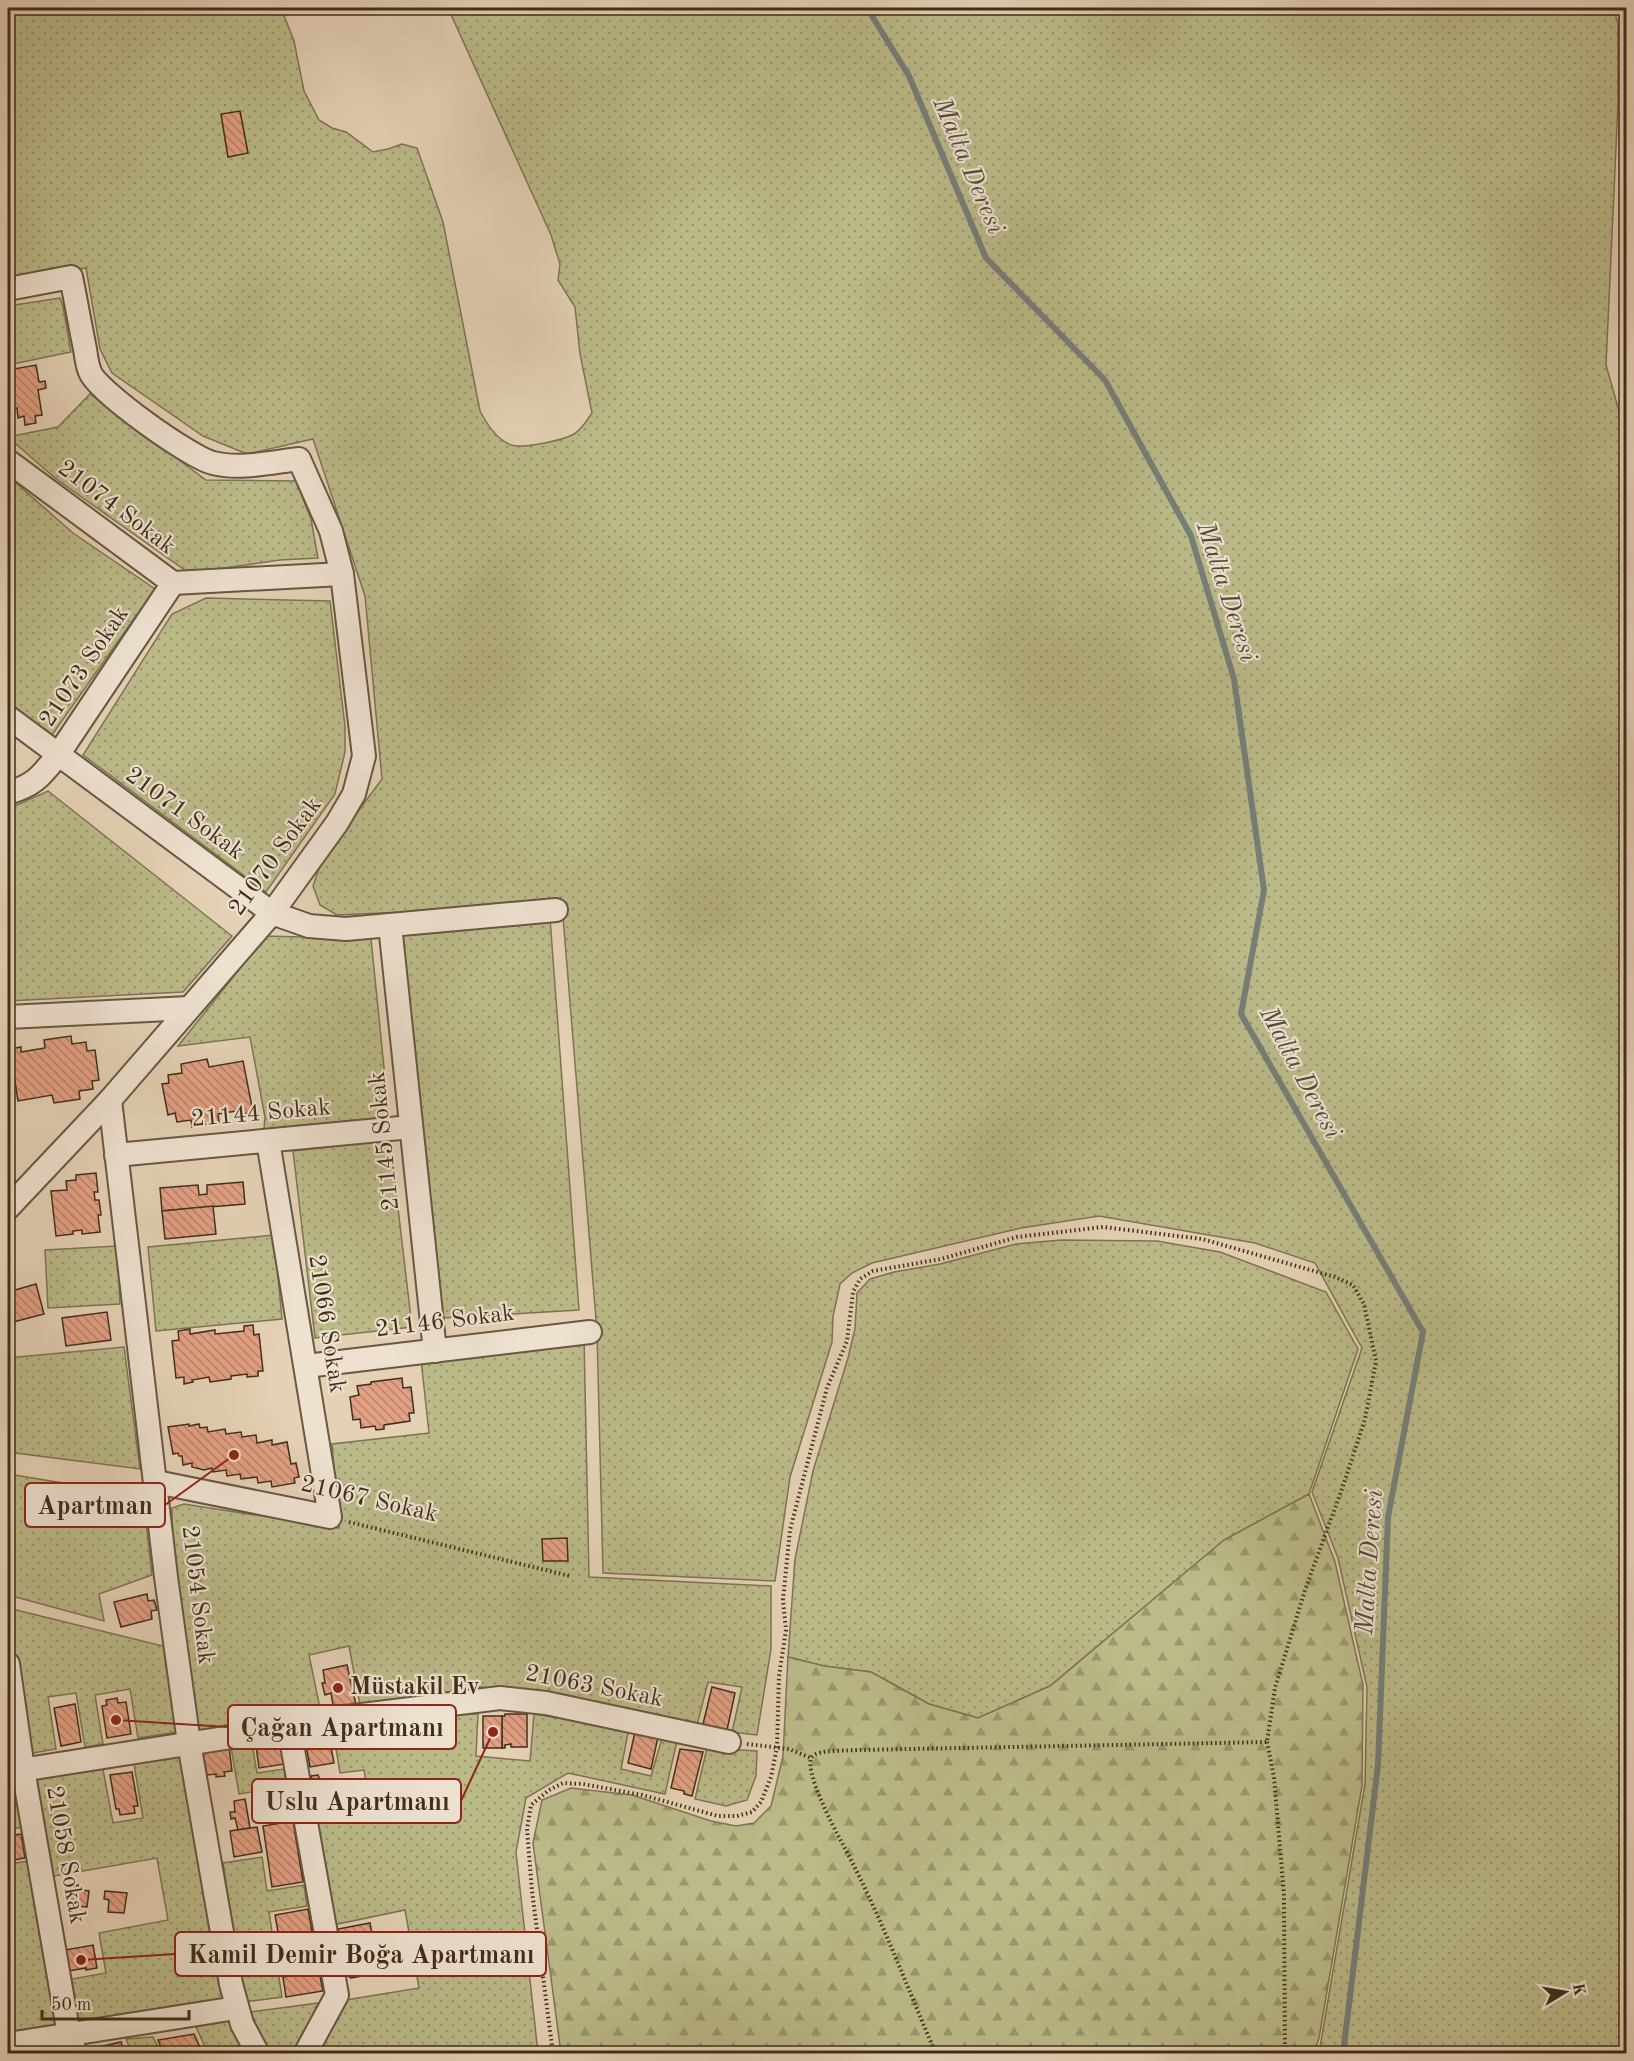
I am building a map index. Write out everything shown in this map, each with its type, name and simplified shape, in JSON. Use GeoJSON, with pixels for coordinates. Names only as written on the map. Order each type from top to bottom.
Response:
{"type":"FeatureCollection","features":[{"type":"Feature","properties":{"kind":"street","name":"21070 Sokak"},"geometry":{"type":"LineString","coordinates":[[8,289],[71,277],[90,372],[102,389],[118,402],[196,457],[225,465],[248,465],[299,459],[331,531],[342,574],[364,756],[354,794],[337,823],[272,913],[110,1100],[8,1208]]}},
{"type":"Feature","properties":{"kind":"street","name":"21074 Sokak"},"geometry":{"type":"LineString","coordinates":[[8,461],[172,584],[342,574]]}},
{"type":"Feature","properties":{"kind":"street","name":"21073 Sokak"},"geometry":{"type":"LineString","coordinates":[[8,793],[40,778],[58,755],[172,584]]}},
{"type":"Feature","properties":{"kind":"street","name":"21071 Sokak"},"geometry":{"type":"LineString","coordinates":[[8,717],[272,913],[309,926],[346,929],[556,910]]}},
{"type":"Feature","properties":{"kind":"street","name":"21145 Sokak"},"geometry":{"type":"LineString","coordinates":[[390,925],[435,1351]]}},
{"type":"Feature","properties":{"kind":"street"},"geometry":{"type":"LineString","coordinates":[[8,1017],[189,1008]]}},
{"type":"Feature","properties":{"kind":"street","name":"21054 Sokak"},"geometry":{"type":"LineString","coordinates":[[110,1100],[189,1743],[228,1973],[236,2008],[258,2054]]}},
{"type":"Feature","properties":{"kind":"street","name":"21144 Sokak"},"geometry":{"type":"LineString","coordinates":[[116,1155],[411,1127]]}},
{"type":"Feature","properties":{"kind":"street","name":"21066 Sokak"},"geometry":{"type":"LineString","coordinates":[[268,1141],[330,1517]]}},
{"type":"Feature","properties":{"kind":"street","name":"21146 Sokak"},"geometry":{"type":"LineString","coordinates":[[306,1366],[590,1332]]}},
{"type":"Feature","properties":{"kind":"street","name":"21067 Sokak"},"geometry":{"type":"LineString","coordinates":[[156,1482],[330,1517]]}},
{"type":"Feature","properties":{"kind":"street","name":"21058 Sokak"},"geometry":{"type":"LineString","coordinates":[[8,1664],[15,1770],[73,2044]]}},
{"type":"Feature","properties":{"kind":"street","name":"21063 Sokak"},"geometry":{"type":"LineString","coordinates":[[15,1770],[289,1728],[346,1717],[500,1698],[521,1698],[729,1742]]}},
{"type":"Feature","properties":{"kind":"street"},"geometry":{"type":"LineString","coordinates":[[289,1728],[337,1995],[305,2054]]}},
{"type":"Feature","properties":{"kind":"street"},"geometry":{"type":"LineString","coordinates":[[8,2044],[73,2044],[236,2008]]}},
{"type":"Feature","properties":{"kind":"path"},"geometry":{"type":"LineString","coordinates":[[553,2054],[532,1891],[527,1828],[531,1805],[563,1783],[642,1795],[718,1816],[737,1816],[752,1812],[761,1802],[771,1777],[777,1747],[780,1676],[786,1630],[783,1600],[790,1530],[827,1388],[847,1341],[853,1292],[860,1279],[873,1271],[941,1259],[1017,1237],[1103,1227],[1202,1239],[1335,1277],[1353,1285],[1364,1304],[1376,1361],[1365,1419],[1305,1590],[1275,1688],[1267,1742],[1274,1777],[1284,1895],[1285,2054]]}},
{"type":"Feature","properties":{"kind":"path","name":"21067 Sokak"},"geometry":{"type":"LineString","coordinates":[[330,1517],[570,1576]]}},
{"type":"Feature","properties":{"kind":"path"},"geometry":{"type":"LineString","coordinates":[[729,1742],[789,1749],[812,1758]]}},
{"type":"Feature","properties":{"kind":"path"},"geometry":{"type":"LineString","coordinates":[[936,2054],[861,1879],[828,1818],[810,1767],[814,1755],[821,1752],[860,1750],[1267,1742]]}},
{"type":"Feature","properties":{"kind":"green space"},"geometry":{"type":"Polygon","coordinates":[[[8,8],[281,8],[294,41],[304,91],[319,120],[332,128],[346,132],[373,152],[402,144],[417,148],[443,222],[480,411],[496,435],[511,445],[524,446],[562,439],[574,434],[592,413],[580,354],[575,307],[558,280],[560,264],[551,235],[448,8],[1613,8],[1618,23],[1618,104],[1606,365],[1626,436],[1626,2053],[1319,2053],[1365,1784],[1367,1687],[1338,1558],[1312,1492],[1362,1348],[1315,1263],[1255,1243],[1099,1216],[1021,1228],[872,1263],[852,1273],[840,1284],[833,1316],[832,1342],[790,1477],[775,1581],[603,1573],[597,1331],[562,905],[337,915],[320,905],[313,886],[322,860],[382,779],[365,596],[313,439],[247,454],[203,436],[112,373],[100,349],[86,268],[8,280],[8,8]]]}},
{"type":"Feature","properties":{"kind":"green space"},"geometry":{"type":"Polygon","coordinates":[[[60,298],[71,352],[8,365],[8,306],[60,298]]]}},
{"type":"Feature","properties":{"kind":"green space"},"geometry":{"type":"Polygon","coordinates":[[[90,394],[206,480],[296,481],[311,519],[318,558],[280,560],[189,573],[56,479],[8,437],[58,427],[90,394]]]}},
{"type":"Feature","properties":{"kind":"green space"},"geometry":{"type":"Polygon","coordinates":[[[8,476],[73,533],[155,589],[52,735],[8,702],[8,476]]]}},
{"type":"Feature","properties":{"kind":"green space"},"geometry":{"type":"Polygon","coordinates":[[[206,598],[330,601],[345,726],[345,752],[335,794],[266,892],[83,755],[172,614],[206,598]]]}},
{"type":"Feature","properties":{"kind":"green space"},"geometry":{"type":"Polygon","coordinates":[[[48,791],[232,936],[183,992],[8,1001],[8,809],[48,791]]]}},
{"type":"Feature","properties":{"kind":"green space"},"geometry":{"type":"Polygon","coordinates":[[[550,918],[579,1310],[443,1318],[400,932],[550,918]]]}},
{"type":"Feature","properties":{"kind":"green space"},"geometry":{"type":"Polygon","coordinates":[[[266,936],[371,939],[389,1117],[264,1129],[265,1117],[250,1037],[178,1046],[266,936]]]}},
{"type":"Feature","properties":{"kind":"green space"},"geometry":{"type":"Polygon","coordinates":[[[390,1140],[412,1327],[315,1338],[293,1151],[390,1140]]]}},
{"type":"Feature","properties":{"kind":"green space"},"geometry":{"type":"Polygon","coordinates":[[[274,1235],[282,1319],[156,1331],[148,1247],[274,1235]]]}},
{"type":"Feature","properties":{"kind":"green space"},"geometry":{"type":"Polygon","coordinates":[[[1061,1240],[1157,1241],[1220,1252],[1326,1292],[1358,1349],[1309,1494],[1224,1540],[1050,1686],[978,1718],[929,1704],[871,1672],[824,1666],[788,1657],[795,1559],[813,1471],[855,1329],[857,1293],[870,1279],[894,1272],[940,1264],[1016,1244],[1061,1240]]]}},
{"type":"Feature","properties":{"kind":"green space"},"geometry":{"type":"Polygon","coordinates":[[[117,1246],[120,1304],[48,1308],[45,1250],[117,1246]]]}},
{"type":"Feature","properties":{"kind":"green space"},"geometry":{"type":"Polygon","coordinates":[[[584,1337],[589,1577],[771,1586],[771,1649],[757,1735],[732,1732],[742,1687],[708,1682],[697,1725],[534,1691],[481,1687],[360,1705],[349,1646],[309,1655],[321,1713],[196,1731],[176,1587],[172,1508],[184,1504],[339,1528],[332,1444],[429,1433],[421,1360],[584,1337]]]}},
{"type":"Feature","properties":{"kind":"green space"},"geometry":{"type":"Polygon","coordinates":[[[124,1347],[140,1469],[8,1452],[8,1358],[124,1347]]]}},
{"type":"Feature","properties":{"kind":"green space"},"geometry":{"type":"Polygon","coordinates":[[[8,1474],[143,1496],[152,1575],[99,1594],[104,1621],[8,1595],[8,1474]]]}},
{"type":"Feature","properties":{"kind":"green space"},"geometry":{"type":"Polygon","coordinates":[[[1309,1494],[1335,1562],[1363,1685],[1362,1786],[1319,2038],[1314,2053],[561,2053],[533,1843],[542,1800],[571,1788],[632,1795],[711,1821],[736,1826],[754,1823],[771,1806],[783,1756],[788,1657],[824,1666],[871,1672],[929,1704],[978,1718],[1050,1686],[1224,1540],[1309,1494]]]}},
{"type":"Feature","properties":{"kind":"green space"},"geometry":{"type":"Polygon","coordinates":[[[8,1608],[163,1646],[177,1732],[138,1738],[130,1689],[95,1695],[103,1744],[85,1747],[76,1693],[48,1697],[56,1749],[28,1754],[8,1623],[8,1608]]]}},
{"type":"Feature","properties":{"kind":"green space"},"geometry":{"type":"Polygon","coordinates":[[[421,1714],[478,1714],[476,1756],[530,1761],[534,1714],[617,1727],[628,1733],[621,1769],[651,1776],[662,1738],[677,1741],[665,1794],[568,1773],[526,1798],[516,1852],[538,2053],[319,2053],[346,2000],[419,1988],[405,1910],[333,1925],[314,1817],[370,1807],[364,1770],[340,1773],[333,1730],[421,1714]]]}},
{"type":"Feature","properties":{"kind":"green space"},"geometry":{"type":"Polygon","coordinates":[[[252,1744],[257,1773],[284,1769],[292,1814],[262,1819],[257,1791],[239,1794],[231,1747],[252,1744]]]}},
{"type":"Feature","properties":{"kind":"green space"},"geometry":{"type":"Polygon","coordinates":[[[707,1748],[757,1751],[756,1776],[747,1800],[726,1806],[695,1799],[707,1748]]]}},
{"type":"Feature","properties":{"kind":"green space"},"geometry":{"type":"Polygon","coordinates":[[[181,1749],[224,1987],[222,1997],[217,2004],[75,2030],[66,1980],[106,1973],[99,1933],[168,1920],[157,1858],[49,1877],[31,1776],[102,1764],[113,1823],[143,1818],[133,1758],[181,1749]]]}},
{"type":"Feature","properties":{"kind":"green space"},"geometry":{"type":"Polygon","coordinates":[[[16,1776],[25,1827],[8,1829],[8,1778],[16,1776]]]}},
{"type":"Feature","properties":{"kind":"green space"},"geometry":{"type":"Polygon","coordinates":[[[262,1857],[267,1891],[304,1885],[307,1906],[269,1912],[282,1997],[244,2002],[223,1863],[262,1857]]]}},
{"type":"Feature","properties":{"kind":"green space"},"geometry":{"type":"Polygon","coordinates":[[[29,1861],[58,2027],[8,2036],[8,1864],[29,1861]]]}},
{"type":"Feature","properties":{"kind":"green space"},"geometry":{"type":"Polygon","coordinates":[[[326,2002],[297,2053],[269,2053],[250,2012],[326,2002]]]}},
{"type":"Feature","properties":{"kind":"green space"},"geometry":{"type":"Polygon","coordinates":[[[226,2019],[238,2029],[247,2053],[208,2053],[196,2027],[226,2019]]]}},
{"type":"Feature","properties":{"kind":"green space"},"geometry":{"type":"Polygon","coordinates":[[[153,2037],[161,2053],[132,2053],[126,2039],[153,2037]]]}},
{"type":"Feature","properties":{"kind":"building"},"geometry":{"type":"Polygon","coordinates":[[[240,111],[248,153],[228,157],[221,114],[240,111]]]}},
{"type":"Feature","properties":{"kind":"building"},"geometry":{"type":"Polygon","coordinates":[[[36,365],[39,382],[45,381],[46,388],[38,390],[42,415],[35,416],[36,423],[25,425],[24,416],[18,418],[17,408],[13,409],[8,370],[36,365]]]}},
{"type":"Feature","properties":{"kind":"building"},"geometry":{"type":"Polygon","coordinates":[[[71,1036],[72,1044],[86,1042],[87,1051],[95,1050],[99,1080],[92,1081],[93,1089],[79,1091],[80,1099],[54,1103],[52,1095],[18,1101],[10,1049],[21,1047],[21,1052],[45,1048],[44,1040],[71,1036]]]}},
{"type":"Feature","properties":{"kind":"building"},"geometry":{"type":"Polygon","coordinates":[[[207,1059],[209,1067],[243,1061],[253,1112],[243,1114],[242,1110],[218,1114],[219,1122],[192,1127],[191,1120],[177,1122],[175,1113],[168,1115],[162,1084],[169,1083],[168,1075],[182,1073],[181,1064],[207,1059]]]}},
{"type":"Feature","properties":{"kind":"building"},"geometry":{"type":"Polygon","coordinates":[[[96,1173],[98,1192],[94,1192],[95,1200],[99,1200],[100,1232],[82,1234],[82,1230],[73,1231],[73,1234],[56,1236],[51,1191],[67,1190],[66,1181],[76,1180],[76,1175],[96,1173]]]}},
{"type":"Feature","properties":{"kind":"building"},"geometry":{"type":"Polygon","coordinates":[[[243,1182],[245,1204],[162,1211],[160,1188],[198,1185],[199,1195],[207,1194],[207,1185],[243,1182]]]}},
{"type":"Feature","properties":{"kind":"building"},"geometry":{"type":"Polygon","coordinates":[[[213,1206],[216,1234],[165,1239],[162,1211],[213,1206]]]}},
{"type":"Feature","properties":{"kind":"building"},"geometry":{"type":"Polygon","coordinates":[[[36,1284],[44,1314],[13,1322],[8,1303],[8,1292],[36,1284]]]}},
{"type":"Feature","properties":{"kind":"building"},"geometry":{"type":"Polygon","coordinates":[[[107,1312],[111,1340],[66,1346],[62,1318],[107,1312]]]}},
{"type":"Feature","properties":{"kind":"building"},"geometry":{"type":"Polygon","coordinates":[[[253,1325],[254,1335],[259,1334],[263,1371],[258,1371],[258,1376],[247,1377],[247,1374],[231,1376],[231,1379],[210,1382],[209,1377],[184,1384],[184,1377],[176,1378],[172,1341],[179,1340],[178,1331],[190,1329],[190,1334],[215,1330],[215,1334],[244,1331],[244,1326],[253,1325]]]}},
{"type":"Feature","properties":{"kind":"building"},"geometry":{"type":"Polygon","coordinates":[[[402,1378],[403,1388],[411,1387],[414,1413],[409,1413],[410,1421],[384,1425],[384,1429],[376,1430],[375,1426],[361,1428],[360,1419],[353,1420],[350,1397],[359,1395],[357,1386],[402,1378]]]}},
{"type":"Feature","properties":{"kind":"building"},"geometry":{"type":"Polygon","coordinates":[[[189,1424],[189,1426],[199,1424],[200,1428],[207,1427],[208,1432],[225,1429],[226,1434],[241,1432],[242,1437],[256,1435],[257,1443],[272,1440],[272,1445],[287,1442],[291,1464],[296,1463],[299,1477],[294,1478],[295,1483],[272,1487],[271,1481],[258,1483],[257,1477],[241,1479],[240,1474],[227,1476],[226,1470],[213,1472],[212,1468],[204,1470],[192,1467],[192,1463],[183,1465],[182,1456],[178,1453],[173,1454],[168,1427],[189,1424]]]}},
{"type":"Feature","properties":{"kind":"building"},"geometry":{"type":"Polygon","coordinates":[[[567,1538],[568,1561],[543,1561],[542,1539],[567,1538]]]}},
{"type":"Feature","properties":{"kind":"building"},"geometry":{"type":"Polygon","coordinates":[[[147,1594],[148,1601],[154,1600],[157,1610],[151,1611],[152,1619],[121,1627],[114,1602],[147,1594]]]}},
{"type":"Feature","properties":{"kind":"building","name":"Müstakil Ev"},"geometry":{"type":"Polygon","coordinates":[[[347,1665],[356,1705],[334,1710],[331,1693],[325,1695],[322,1683],[325,1683],[323,1670],[347,1665]]]}},
{"type":"Feature","properties":{"kind":"building"},"geometry":{"type":"Polygon","coordinates":[[[712,1687],[735,1693],[727,1730],[703,1724],[712,1687]]]}},
{"type":"Feature","properties":{"kind":"building"},"geometry":{"type":"Polygon","coordinates":[[[117,1698],[118,1703],[126,1702],[131,1734],[107,1738],[102,1706],[107,1705],[106,1700],[117,1698]]]}},
{"type":"Feature","properties":{"kind":"building"},"geometry":{"type":"Polygon","coordinates":[[[75,1704],[81,1742],[61,1746],[54,1708],[75,1704]]]}},
{"type":"Feature","properties":{"kind":"building","name":"Müstakil Ev"},"geometry":{"type":"Polygon","coordinates":[[[527,1714],[527,1747],[511,1747],[511,1744],[502,1748],[502,1716],[527,1714]]]}},
{"type":"Feature","properties":{"kind":"building"},"geometry":{"type":"Polygon","coordinates":[[[483,1716],[502,1716],[502,1748],[483,1748],[483,1716]]]}},
{"type":"Feature","properties":{"kind":"building"},"geometry":{"type":"Polygon","coordinates":[[[635,1732],[658,1737],[651,1769],[628,1763],[635,1732]]]}},
{"type":"Feature","properties":{"kind":"building"},"geometry":{"type":"Polygon","coordinates":[[[322,1733],[323,1738],[329,1737],[334,1763],[310,1767],[305,1740],[308,1739],[307,1736],[322,1733]]]}},
{"type":"Feature","properties":{"kind":"building"},"geometry":{"type":"Polygon","coordinates":[[[281,1742],[285,1764],[259,1768],[256,1746],[281,1742]]]}},
{"type":"Feature","properties":{"kind":"building"},"geometry":{"type":"Polygon","coordinates":[[[229,1747],[232,1771],[224,1772],[225,1776],[207,1775],[203,1751],[229,1747]]]}},
{"type":"Feature","properties":{"kind":"building"},"geometry":{"type":"Polygon","coordinates":[[[680,1749],[703,1752],[692,1796],[684,1794],[684,1791],[671,1788],[680,1749]]]}},
{"type":"Feature","properties":{"kind":"building"},"geometry":{"type":"Polygon","coordinates":[[[132,1772],[138,1806],[134,1806],[135,1813],[120,1815],[119,1809],[116,1809],[110,1775],[132,1772]]]}},
{"type":"Feature","properties":{"kind":"building"},"geometry":{"type":"Polygon","coordinates":[[[318,1775],[320,1780],[327,1779],[329,1788],[314,1791],[311,1776],[318,1775]]]}},
{"type":"Feature","properties":{"kind":"building"},"geometry":{"type":"Polygon","coordinates":[[[245,1799],[250,1828],[238,1830],[235,1818],[231,1819],[230,1812],[235,1812],[234,1801],[245,1799]]]}},
{"type":"Feature","properties":{"kind":"building"},"geometry":{"type":"Polygon","coordinates":[[[293,1821],[303,1882],[272,1887],[263,1826],[293,1821]]]}},
{"type":"Feature","properties":{"kind":"building"},"geometry":{"type":"Polygon","coordinates":[[[257,1827],[262,1852],[234,1857],[230,1831],[257,1827]]]}},
{"type":"Feature","properties":{"kind":"building"},"geometry":{"type":"Polygon","coordinates":[[[21,1834],[25,1858],[8,1861],[8,1836],[21,1834]]]}},
{"type":"Feature","properties":{"kind":"building"},"geometry":{"type":"Polygon","coordinates":[[[74,1885],[82,1886],[82,1890],[89,1891],[87,1907],[67,1905],[69,1889],[74,1889],[74,1885]]]}},
{"type":"Feature","properties":{"kind":"building"},"geometry":{"type":"Polygon","coordinates":[[[105,1891],[127,1893],[124,1913],[108,1912],[109,1900],[104,1899],[105,1891]]]}},
{"type":"Feature","properties":{"kind":"building"},"geometry":{"type":"Polygon","coordinates":[[[308,1909],[313,1937],[280,1943],[275,1915],[308,1909]]]}},
{"type":"Feature","properties":{"kind":"building"},"geometry":{"type":"Polygon","coordinates":[[[370,1923],[379,1973],[351,1978],[345,1974],[338,1929],[370,1923]]]}},
{"type":"Feature","properties":{"kind":"building"},"geometry":{"type":"Polygon","coordinates":[[[93,1945],[97,1968],[69,1971],[65,1950],[93,1945]]]}},
{"type":"Feature","properties":{"kind":"building"},"geometry":{"type":"Polygon","coordinates":[[[319,1971],[323,1991],[286,1997],[283,1977],[319,1971]]]}},
{"type":"Feature","properties":{"kind":"building"},"geometry":{"type":"Polygon","coordinates":[[[194,2034],[203,2054],[164,2054],[158,2040],[194,2034]]]}},
{"type":"Feature","properties":{"kind":"building"},"geometry":{"type":"Polygon","coordinates":[[[121,2042],[125,2054],[96,2054],[94,2048],[121,2042]]]}},
{"type":"Feature","properties":{"kind":"waterway","name":"Malta Deresi"},"geometry":{"type":"LineString","coordinates":[[867,8],[909,76],[986,258],[1105,380],[1191,536],[1234,679],[1264,890],[1241,1014],[1423,1332],[1388,1517],[1378,1765],[1343,2054]]}},
{"type":"Feature","properties":{"kind":"place","name":"Apartman"},"geometry":{"type":"Point","coordinates":[234,1455]}},
{"type":"Feature","properties":{"kind":"place","name":"Müstakil Ev"},"geometry":{"type":"Point","coordinates":[338,1688]}},
{"type":"Feature","properties":{"kind":"place","name":"Çağan Apartmanı"},"geometry":{"type":"Point","coordinates":[116,1720]}},
{"type":"Feature","properties":{"kind":"place","name":"Uslu Apartmanı"},"geometry":{"type":"Point","coordinates":[493,1732]}},
{"type":"Feature","properties":{"kind":"place","name":"Kamil Demir Boğa Apartmanı"},"geometry":{"type":"Point","coordinates":[81,1960]}}]}
